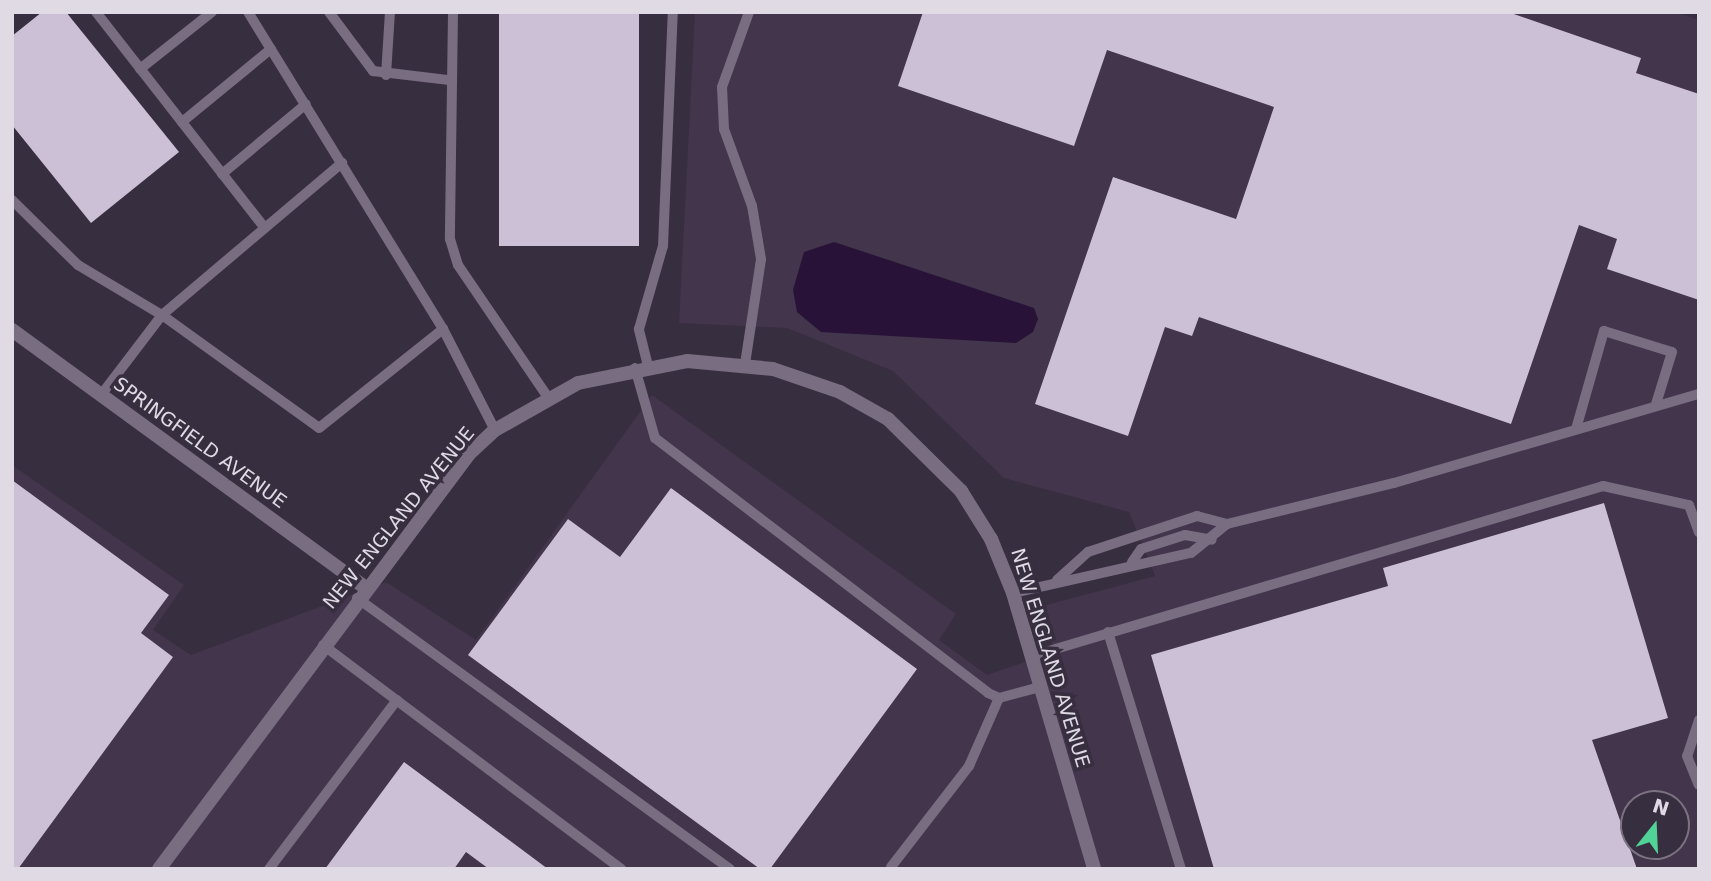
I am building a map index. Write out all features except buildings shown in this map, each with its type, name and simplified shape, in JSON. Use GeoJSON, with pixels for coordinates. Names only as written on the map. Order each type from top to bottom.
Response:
{"type":"FeatureCollection","features":[{"type":"Feature","properties":{"kind":"street","name":"SPRINGFIELD AVENUE"},"geometry":{"type":"LineString","coordinates":[[14,336],[101,395],[361,592]]}},
{"type":"Feature","properties":{"kind":"street","name":"NEW ENGLAND AVENUE"},"geometry":{"type":"LineString","coordinates":[[159,869],[361,592],[495,430],[547,397],[642,367],[745,364],[817,382],[894,425],[961,491],[991,539],[1013,593],[1089,867]]}},
{"type":"Feature","properties":{"kind":"lane"},"geometry":{"type":"LineString","coordinates":[[140,69],[212,12]]}},
{"type":"Feature","properties":{"kind":"lane"},"geometry":{"type":"LineString","coordinates":[[248,12],[443,329],[495,430]]}},
{"type":"Feature","properties":{"kind":"lane"},"geometry":{"type":"LineString","coordinates":[[329,12],[363,63],[386,75],[449,80]]}},
{"type":"Feature","properties":{"kind":"lane"},"geometry":{"type":"LineString","coordinates":[[386,75],[390,12]]}},
{"type":"Feature","properties":{"kind":"lane"},"geometry":{"type":"LineString","coordinates":[[453,12],[449,80],[450,239],[458,265],[547,397]]}},
{"type":"Feature","properties":{"kind":"lane"},"geometry":{"type":"LineString","coordinates":[[673,12],[663,246],[639,329],[642,367],[655,438],[999,698]]}},
{"type":"Feature","properties":{"kind":"lane"},"geometry":{"type":"LineString","coordinates":[[745,364],[761,259],[752,206],[724,129],[722,87],[749,12]]}},
{"type":"Feature","properties":{"kind":"lane"},"geometry":{"type":"LineString","coordinates":[[101,14],[140,69],[265,228]]}},
{"type":"Feature","properties":{"kind":"lane"},"geometry":{"type":"LineString","coordinates":[[182,122],[271,49]]}},
{"type":"Feature","properties":{"kind":"lane"},"geometry":{"type":"LineString","coordinates":[[222,174],[306,104]]}},
{"type":"Feature","properties":{"kind":"lane"},"geometry":{"type":"LineString","coordinates":[[101,395],[162,314],[342,163]]}},
{"type":"Feature","properties":{"kind":"lane"},"geometry":{"type":"LineString","coordinates":[[12,200],[78,265],[162,314],[319,428],[443,329]]}},
{"type":"Feature","properties":{"kind":"lane"},"geometry":{"type":"LineString","coordinates":[[1576,429],[1604,331],[1672,352],[1656,404]]}},
{"type":"Feature","properties":{"kind":"lane"},"geometry":{"type":"LineString","coordinates":[[1057,580],[1088,552],[1197,516],[1227,524],[1699,394]]}},
{"type":"Feature","properties":{"kind":"lane"},"geometry":{"type":"LineString","coordinates":[[1032,656],[1603,486],[1689,505],[1699,532]]}},
{"type":"Feature","properties":{"kind":"lane"},"geometry":{"type":"LineString","coordinates":[[1013,593],[1132,562],[1147,566],[1212,540],[1227,524]]}},
{"type":"Feature","properties":{"kind":"lane"},"geometry":{"type":"LineString","coordinates":[[1132,562],[1141,549],[1185,535],[1212,540]]}},
{"type":"Feature","properties":{"kind":"lane"},"geometry":{"type":"LineString","coordinates":[[361,592],[730,869]]}},
{"type":"Feature","properties":{"kind":"lane"},"geometry":{"type":"LineString","coordinates":[[1108,632],[1181,869]]}},
{"type":"Feature","properties":{"kind":"lane"},"geometry":{"type":"LineString","coordinates":[[323,645],[621,869]]}},
{"type":"Feature","properties":{"kind":"lane"},"geometry":{"type":"LineString","coordinates":[[999,698],[1040,687]]}},
{"type":"Feature","properties":{"kind":"lane"},"geometry":{"type":"LineString","coordinates":[[891,867],[969,766],[999,698]]}},
{"type":"Feature","properties":{"kind":"lane"},"geometry":{"type":"LineString","coordinates":[[269,869],[397,700]]}},
{"type":"Feature","properties":{"kind":"lane"},"geometry":{"type":"LineString","coordinates":[[1699,720],[1687,756],[1699,785]]}},
{"type":"Feature","properties":{"kind":"shaded area"},"geometry":{"type":"Polygon","coordinates":[[[695,12],[1676,12],[1699,20],[1699,869],[12,869],[12,465],[184,585],[153,630],[191,655],[386,582],[476,640],[652,395],[956,614],[939,640],[987,675],[1054,652],[1043,606],[1155,576],[1129,512],[1004,478],[893,371],[787,328],[679,323],[695,12]]]}},
{"type":"Feature","properties":{"kind":"shaded area"},"geometry":{"type":"Polygon","coordinates":[[[834,242],[1034,308],[1038,319],[1033,332],[1016,343],[821,332],[797,312],[793,290],[804,252],[834,242]]]}}]}
